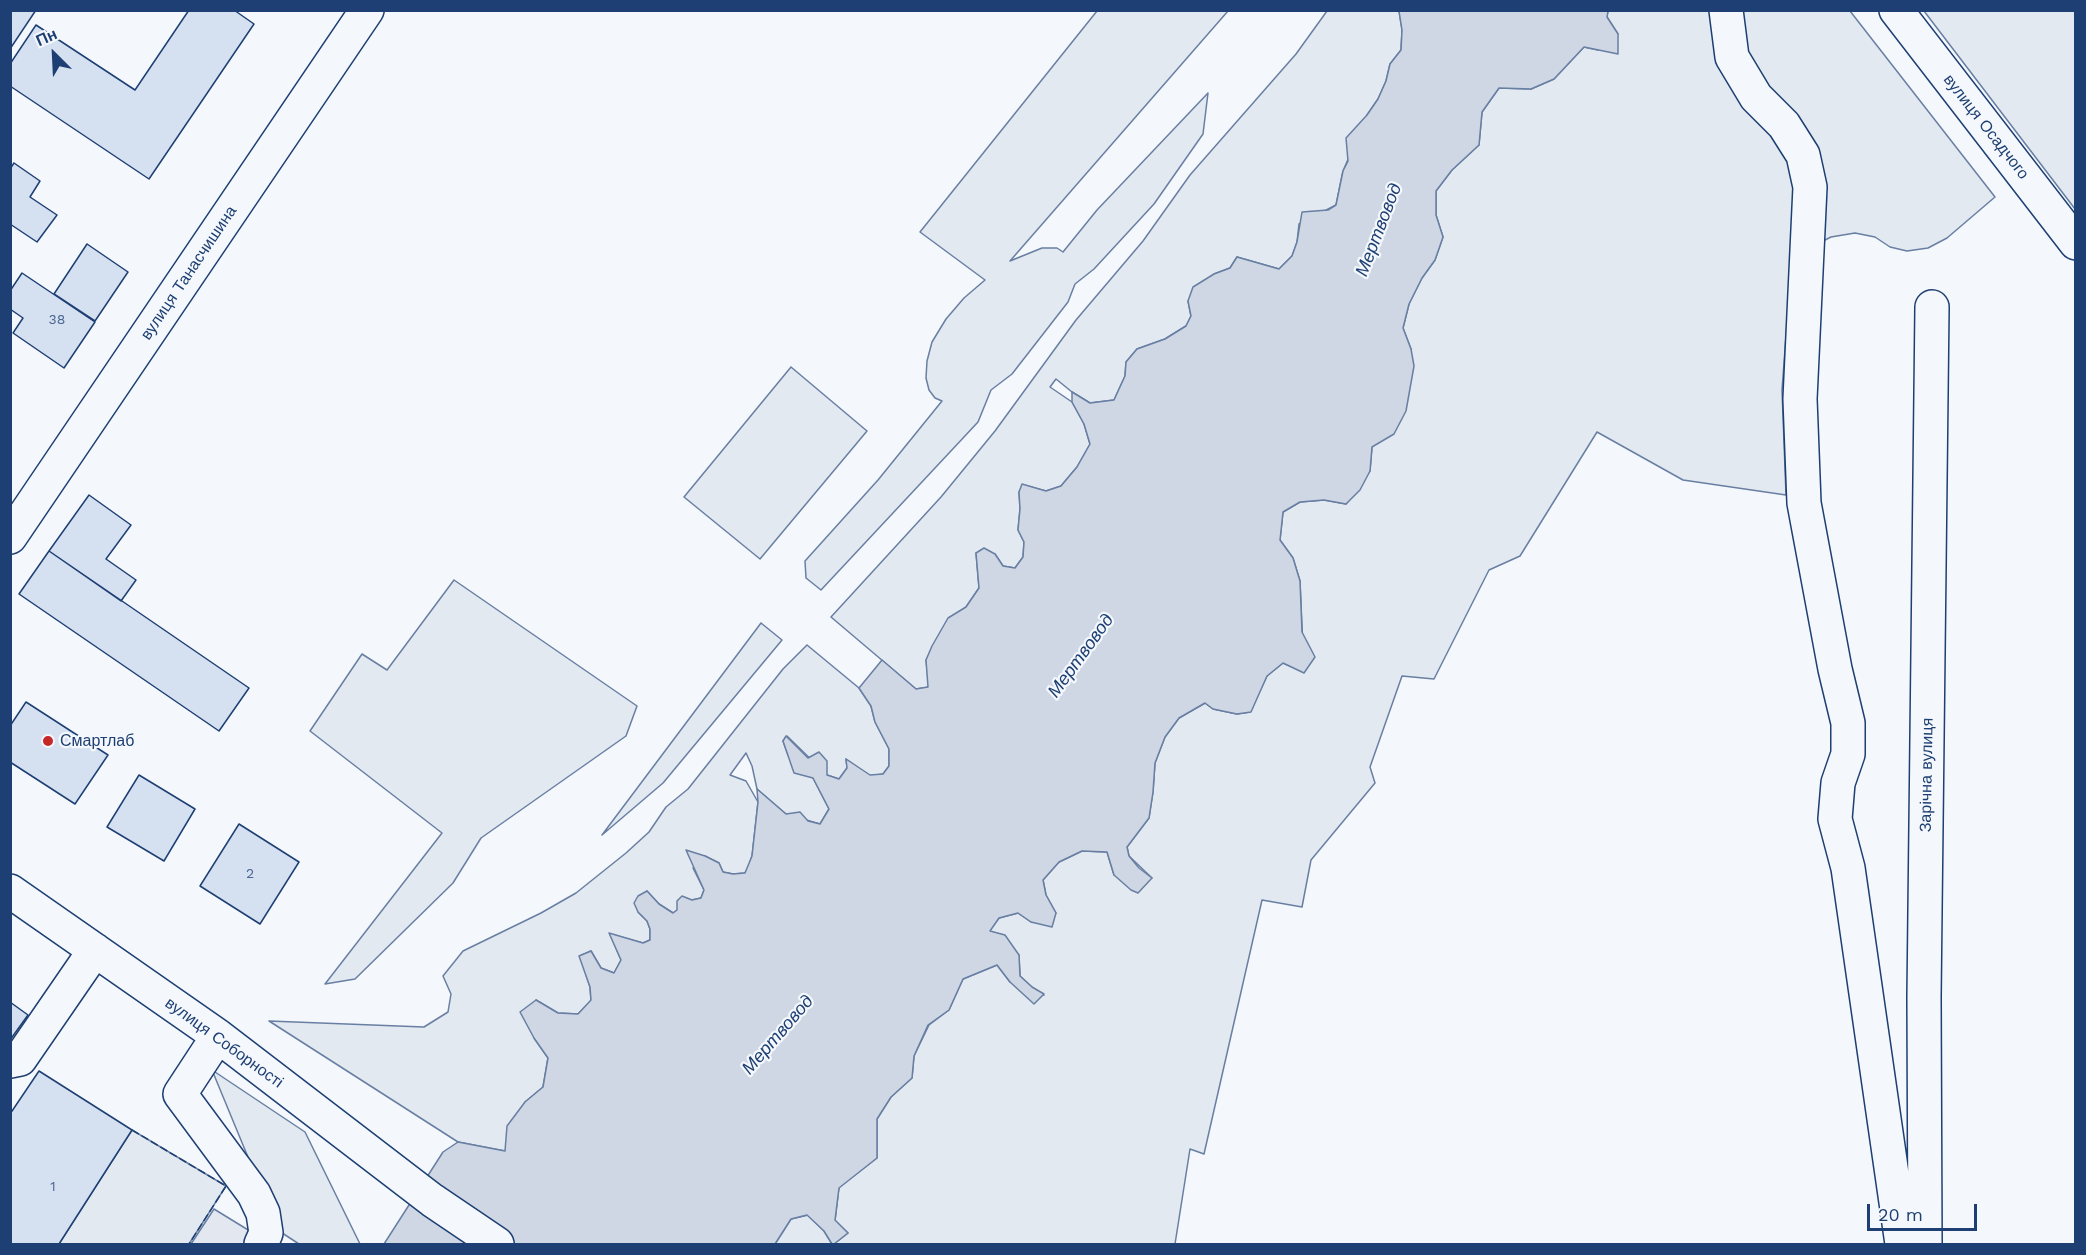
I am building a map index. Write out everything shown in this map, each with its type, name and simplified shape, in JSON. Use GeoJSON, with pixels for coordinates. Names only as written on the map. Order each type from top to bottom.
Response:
{"type":"FeatureCollection","features":[{"type":"Feature","properties":{"kind":"street","name":"вулиця Танасчишина"},"geometry":{"type":"LineString","coordinates":[[10,537],[368,10]]}},
{"type":"Feature","properties":{"kind":"street"},"geometry":{"type":"LineString","coordinates":[[1726,10],[1732,57],[1756,97],[1784,125],[1803,155],[1810,187],[1800,399],[1804,503],[1835,669],[1848,723],[1848,754],[1838,783],[1835,819],[1848,868],[1902,1245]]}},
{"type":"Feature","properties":{"kind":"street","name":"вулиця Осадчого"},"geometry":{"type":"LineString","coordinates":[[1896,10],[2076,243]]}},
{"type":"Feature","properties":{"kind":"street","name":"Зарічна вулиця"},"geometry":{"type":"LineString","coordinates":[[1925,1245],[1924,998],[1932,306]]}},
{"type":"Feature","properties":{"kind":"street","name":"вулиця Соборності"},"geometry":{"type":"LineString","coordinates":[[13,897],[95,950],[218,1036],[432,1200],[497,1245]]}},
{"type":"Feature","properties":{"kind":"street"},"geometry":{"type":"LineString","coordinates":[[10,1061],[20,1059],[95,950]]}},
{"type":"Feature","properties":{"kind":"street"},"geometry":{"type":"LineString","coordinates":[[218,1036],[180,1094],[254,1194],[263,1213],[266,1233],[261,1245]]}},
{"type":"Feature","properties":{"kind":"shaded area"},"geometry":{"type":"Polygon","coordinates":[[[1097,11],[1228,11],[1010,261],[1042,248],[1057,248],[1063,252],[1097,210],[1208,93],[1203,134],[1154,204],[1094,269],[1075,284],[1068,302],[1012,374],[991,390],[978,422],[821,590],[806,578],[805,561],[878,480],[942,401],[935,398],[929,390],[926,378],[927,361],[932,342],[946,319],[964,298],[985,280],[920,232],[1097,11]]]}},
{"type":"Feature","properties":{"kind":"shaded area"},"geometry":{"type":"Polygon","coordinates":[[[1327,11],[1399,11],[1402,30],[1401,50],[1390,64],[1386,81],[1367,115],[1343,171],[1336,205],[1299,224],[1297,242],[1292,256],[1279,269],[1237,257],[1230,268],[1214,274],[1188,301],[1191,316],[1186,326],[1165,339],[1137,349],[1126,362],[1125,376],[1114,400],[1090,403],[1056,379],[1050,387],[1072,402],[1084,424],[1090,444],[1077,467],[1061,486],[1046,491],[1023,485],[1019,492],[1018,530],[1024,542],[1023,557],[1015,568],[1003,566],[995,554],[976,553],[979,588],[966,607],[948,619],[926,660],[929,687],[916,689],[831,617],[941,497],[995,431],[1076,320],[1143,241],[1190,175],[1296,54],[1327,11]]]}},
{"type":"Feature","properties":{"kind":"shaded area"},"geometry":{"type":"Polygon","coordinates":[[[1608,11],[1716,11],[1775,135],[1790,158],[1797,187],[1782,390],[1786,495],[1683,480],[1597,432],[1520,556],[1489,570],[1434,679],[1402,676],[1370,767],[1375,783],[1311,860],[1302,907],[1262,900],[1204,1154],[1190,1149],[1175,1244],[834,1244],[848,1233],[835,1221],[839,1187],[877,1158],[877,1119],[891,1097],[912,1078],[914,1056],[929,1025],[949,1010],[963,979],[997,965],[1010,982],[1044,995],[1020,976],[1019,955],[989,931],[999,918],[1018,913],[1031,922],[1056,913],[1046,895],[1043,880],[1059,862],[1082,851],[1107,852],[1114,875],[1152,878],[1129,856],[1127,847],[1149,818],[1155,763],[1165,737],[1179,718],[1205,703],[1213,709],[1237,714],[1250,712],[1267,676],[1283,663],[1304,672],[1300,581],[1293,558],[1280,540],[1283,512],[1300,502],[1324,500],[1346,504],[1370,471],[1372,447],[1411,349],[1403,328],[1409,304],[1422,278],[1435,260],[1443,237],[1436,215],[1436,191],[1452,170],[1479,145],[1482,112],[1499,88],[1531,89],[1554,79],[1584,47],[1598,50],[1618,34],[1607,17],[1608,11]]]}},
{"type":"Feature","properties":{"kind":"shaded area"},"geometry":{"type":"Polygon","coordinates":[[[1738,11],[1850,11],[1995,197],[1947,238],[1928,248],[1907,251],[1890,247],[1875,237],[1855,233],[1831,237],[1819,243],[1820,203],[1751,71],[1738,11]]]}},
{"type":"Feature","properties":{"kind":"shaded area"},"geometry":{"type":"Polygon","coordinates":[[[1924,11],[2075,11],[2075,209],[1924,11]]]}},
{"type":"Feature","properties":{"kind":"shaded area"},"geometry":{"type":"Polygon","coordinates":[[[791,367],[867,431],[760,559],[684,497],[791,367]]]}},
{"type":"Feature","properties":{"kind":"shaded area"},"geometry":{"type":"Polygon","coordinates":[[[454,580],[637,706],[626,736],[481,838],[453,883],[355,979],[325,984],[442,833],[310,731],[362,654],[387,670],[454,580]]]}},
{"type":"Feature","properties":{"kind":"shaded area"},"geometry":{"type":"Polygon","coordinates":[[[761,623],[782,640],[663,783],[602,835],[761,623]]]}},
{"type":"Feature","properties":{"kind":"shaded area"},"geometry":{"type":"Polygon","coordinates":[[[807,645],[859,688],[871,706],[875,722],[889,749],[889,766],[883,774],[870,776],[846,759],[847,768],[839,779],[827,775],[787,736],[783,741],[788,755],[813,778],[829,809],[820,824],[786,814],[757,789],[752,766],[746,753],[730,775],[746,781],[758,802],[752,856],[745,873],[723,872],[719,863],[705,856],[693,868],[704,890],[701,898],[692,900],[673,913],[659,904],[647,891],[638,912],[647,921],[650,940],[643,943],[610,934],[621,960],[614,973],[601,968],[591,951],[580,956],[590,987],[591,1001],[578,1014],[558,1013],[536,1000],[534,1038],[548,1058],[543,1087],[525,1102],[505,1151],[458,1142],[269,1021],[424,1027],[448,1012],[451,994],[443,976],[463,951],[541,913],[576,893],[626,853],[649,832],[666,807],[688,789],[783,669],[807,645]]]}},
{"type":"Feature","properties":{"kind":"shaded area"},"geometry":{"type":"Polygon","coordinates":[[[212,1070],[305,1132],[360,1244],[299,1244],[273,1227],[262,1191],[212,1070]]]}},
{"type":"Feature","properties":{"kind":"shaded area"},"geometry":{"type":"Polygon","coordinates":[[[132,1130],[226,1186],[189,1244],[59,1244],[132,1130]]]}},
{"type":"Feature","properties":{"kind":"shaded area"},"geometry":{"type":"Polygon","coordinates":[[[214,1209],[271,1244],[191,1244],[214,1209]]]}},
{"type":"Feature","properties":{"kind":"shaded area"},"geometry":{"type":"Polygon","coordinates":[[[808,1215],[824,1231],[832,1244],[775,1244],[791,1219],[808,1215]]]}},
{"type":"Feature","properties":{"kind":"water","name":"Мертвовод"},"geometry":{"type":"Polygon","coordinates":[[[1399,11],[1608,11],[1607,17],[1618,34],[1618,54],[1584,47],[1554,79],[1531,89],[1499,88],[1482,112],[1479,145],[1452,170],[1436,191],[1436,215],[1443,237],[1435,260],[1422,278],[1409,304],[1403,328],[1411,349],[1414,366],[1406,411],[1394,434],[1372,447],[1370,471],[1360,490],[1346,504],[1324,500],[1300,502],[1283,512],[1280,540],[1293,558],[1300,581],[1302,632],[1315,657],[1304,673],[1283,663],[1267,676],[1251,712],[1237,714],[1213,709],[1205,703],[1179,718],[1165,737],[1155,763],[1149,818],[1127,847],[1129,856],[1152,878],[1138,893],[1114,875],[1107,852],[1082,851],[1059,862],[1043,880],[1046,895],[1056,913],[1052,927],[1031,922],[1018,913],[999,918],[990,931],[1005,935],[1019,955],[1020,976],[1044,994],[1034,1004],[1010,982],[997,965],[963,979],[949,1010],[928,1025],[914,1056],[912,1078],[891,1097],[877,1119],[877,1158],[839,1188],[835,1220],[848,1233],[834,1244],[807,1215],[791,1219],[775,1244],[384,1244],[443,1152],[458,1142],[505,1151],[507,1126],[525,1102],[543,1087],[548,1058],[520,1012],[536,1000],[558,1013],[578,1014],[591,1000],[590,987],[579,956],[591,951],[601,968],[614,973],[621,960],[609,933],[643,943],[650,940],[647,921],[638,912],[634,903],[638,896],[647,891],[659,904],[673,913],[677,910],[677,901],[682,896],[692,900],[701,898],[704,890],[686,850],[719,863],[723,872],[745,873],[752,856],[758,802],[757,789],[786,814],[800,812],[808,821],[820,824],[829,809],[813,778],[794,773],[783,741],[786,736],[808,758],[819,752],[827,761],[827,775],[839,779],[847,768],[846,759],[870,775],[883,774],[889,766],[889,749],[875,722],[871,706],[859,688],[882,660],[916,689],[928,687],[926,660],[932,646],[948,618],[966,607],[979,588],[976,553],[984,548],[995,554],[1003,566],[1015,568],[1023,557],[1024,542],[1018,530],[1019,492],[1022,484],[1046,491],[1061,486],[1077,467],[1090,444],[1084,424],[1072,402],[1072,392],[1090,403],[1114,400],[1125,376],[1126,362],[1137,349],[1165,339],[1186,326],[1191,316],[1188,301],[1193,287],[1214,274],[1230,268],[1237,257],[1279,269],[1292,256],[1302,212],[1328,210],[1336,205],[1343,171],[1348,161],[1346,138],[1378,99],[1390,64],[1401,50],[1402,30],[1399,11]]]}},
{"type":"Feature","properties":{"kind":"building"},"geometry":{"type":"Polygon","coordinates":[[[10,10],[36,10],[10,49],[10,10]]]}},
{"type":"Feature","properties":{"kind":"building"},"geometry":{"type":"Polygon","coordinates":[[[189,10],[234,10],[254,24],[149,179],[10,86],[10,64],[36,25],[135,90],[189,10]]]}},
{"type":"Feature","properties":{"kind":"building"},"geometry":{"type":"Polygon","coordinates":[[[14,163],[40,181],[30,197],[57,215],[37,242],[10,224],[10,169],[14,163]]]}},
{"type":"Feature","properties":{"kind":"building"},"geometry":{"type":"Polygon","coordinates":[[[87,244],[128,272],[95,321],[54,294],[87,244]]]}},
{"type":"Feature","properties":{"kind":"building"},"geometry":{"type":"Polygon","coordinates":[[[22,273],[95,322],[64,368],[13,333],[23,318],[10,309],[10,291],[22,273]]]}},
{"type":"Feature","properties":{"kind":"building"},"geometry":{"type":"Polygon","coordinates":[[[89,495],[131,525],[106,559],[136,580],[121,601],[49,551],[89,495]]]}},
{"type":"Feature","properties":{"kind":"building"},"geometry":{"type":"Polygon","coordinates":[[[49,551],[249,688],[219,731],[19,594],[49,551]]]}},
{"type":"Feature","properties":{"kind":"building","name":"Смартлаб"},"geometry":{"type":"Polygon","coordinates":[[[26,702],[108,755],[75,804],[10,762],[10,726],[26,702]]]}},
{"type":"Feature","properties":{"kind":"building"},"geometry":{"type":"Polygon","coordinates":[[[139,775],[195,809],[164,861],[107,827],[139,775]]]}},
{"type":"Feature","properties":{"kind":"building"},"geometry":{"type":"Polygon","coordinates":[[[239,824],[299,862],[260,924],[200,886],[239,824]]]}},
{"type":"Feature","properties":{"kind":"building"},"geometry":{"type":"Polygon","coordinates":[[[10,1002],[28,1015],[10,1040],[10,1002]]]}},
{"type":"Feature","properties":{"kind":"building"},"geometry":{"type":"Polygon","coordinates":[[[39,1071],[132,1130],[59,1244],[10,1244],[10,1114],[39,1071]]]}},
{"type":"Feature","properties":{"kind":"fence"},"geometry":{"type":"LineString","coordinates":[[132,1130],[226,1186],[189,1244]]}},
{"type":"Feature","properties":{"kind":"place","name":"Смартлаб"},"geometry":{"type":"Point","coordinates":[48,741]}}]}
